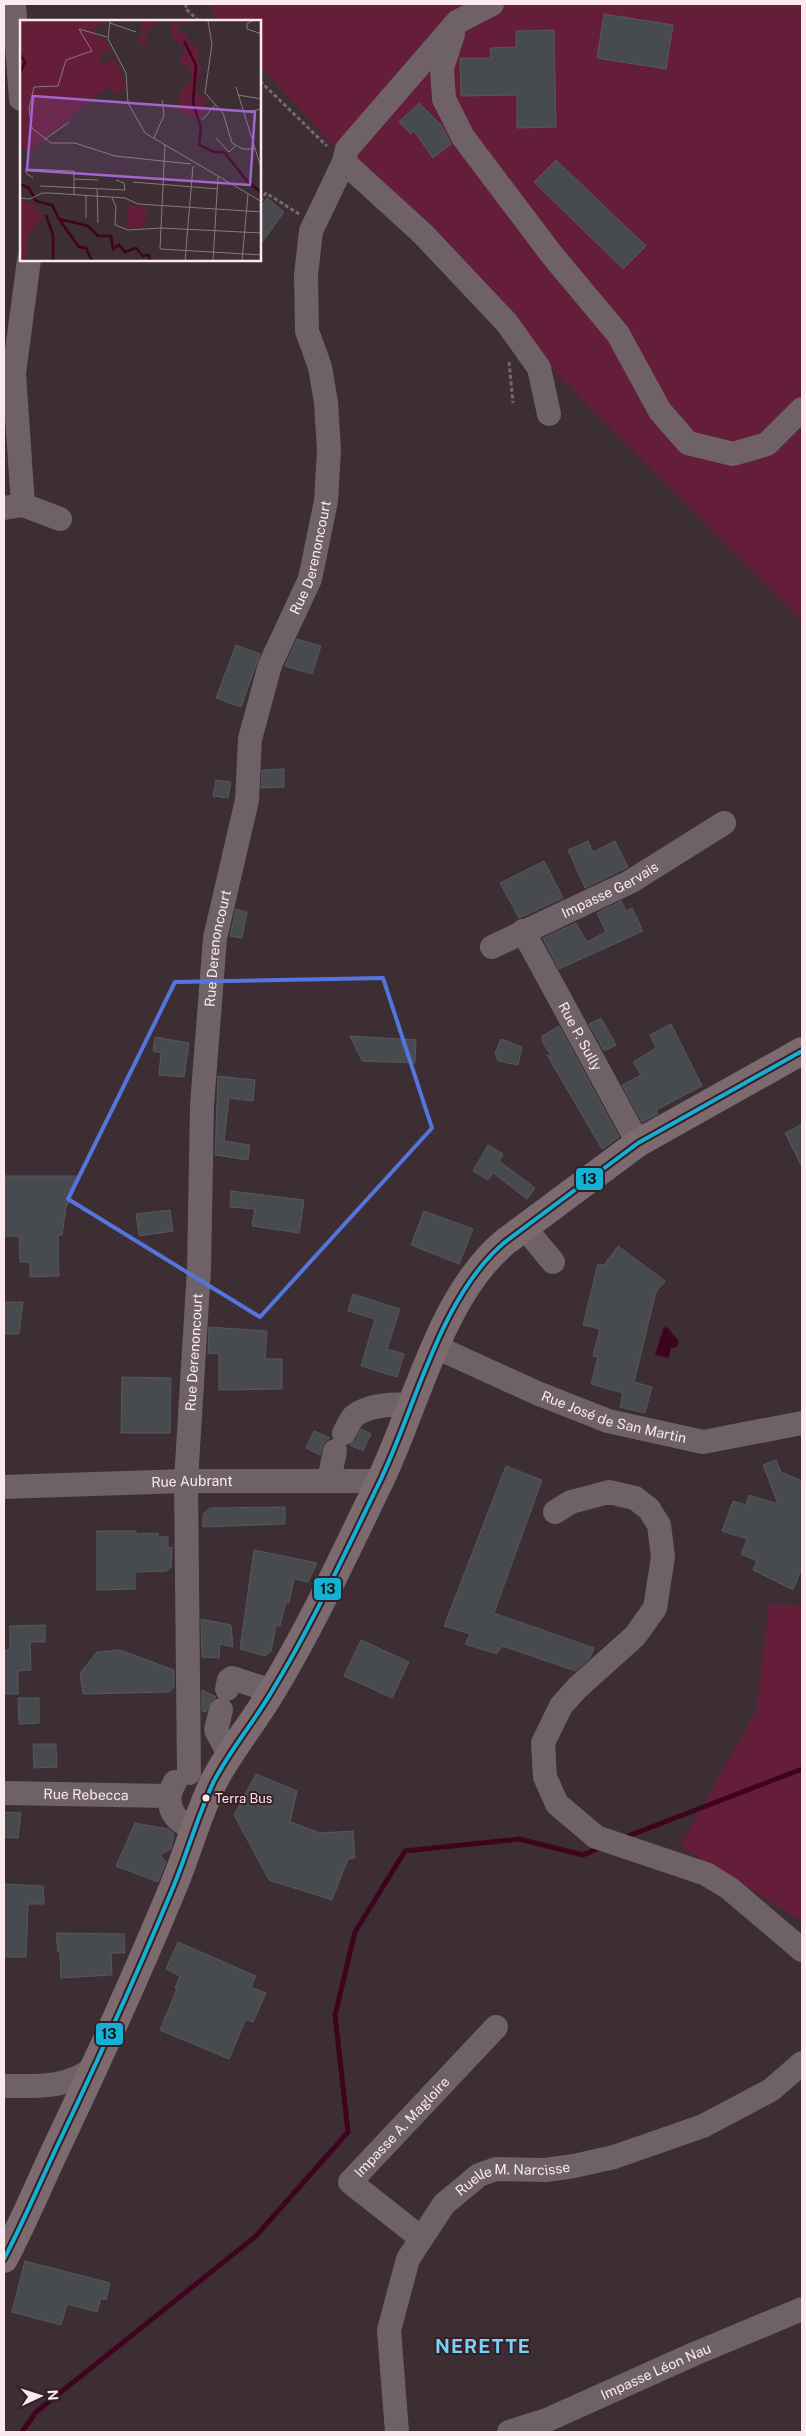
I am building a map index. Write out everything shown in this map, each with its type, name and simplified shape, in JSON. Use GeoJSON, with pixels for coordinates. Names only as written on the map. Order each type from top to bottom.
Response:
{"type":"FeatureCollection","features":[{"type":"Feature","properties":{"kind":"main road"},"geometry":{"type":"LineString","coordinates":[[4,2258],[94,2067],[173,1887],[194,1827],[202,1776],[230,1756],[272,1691],[380,1481],[436,1347],[460,1295],[470,1279],[492,1252],[638,1142],[802,1051]]}},
{"type":"Feature","properties":{"kind":"street"},"geometry":{"type":"LineString","coordinates":[[14,4],[20,85]]}},
{"type":"Feature","properties":{"kind":"street"},"geometry":{"type":"LineString","coordinates":[[492,4],[457,22],[442,68],[444,99],[463,137],[502,191],[618,334],[660,411],[688,443],[733,454],[767,444],[802,410]]}},
{"type":"Feature","properties":{"kind":"street","name":"Rue Derenoncourt"},"geometry":{"type":"LineString","coordinates":[[202,1776],[186,1481],[199,1269],[202,1105],[215,938],[247,800],[252,730],[270,664],[310,579],[326,501],[329,450],[326,402],[320,367],[307,331],[306,275],[311,231],[346,156],[457,22]]}},
{"type":"Feature","properties":{"kind":"street"},"geometry":{"type":"LineString","coordinates":[[346,156],[507,322],[539,368],[549,414]]}},
{"type":"Feature","properties":{"kind":"street"},"geometry":{"type":"LineString","coordinates":[[29,261],[14,374],[13,506],[60,519]]}},
{"type":"Feature","properties":{"kind":"street","name":"Impasse Gervais"},"geometry":{"type":"LineString","coordinates":[[492,947],[630,882],[724,824]]}},
{"type":"Feature","properties":{"kind":"street","name":"Rue P. Sully"},"geometry":{"type":"LineString","coordinates":[[523,931],[638,1142]]}},
{"type":"Feature","properties":{"kind":"street"},"geometry":{"type":"LineString","coordinates":[[524,1227],[553,1262]]}},
{"type":"Feature","properties":{"kind":"street","name":"Rue José de San Martin"},"geometry":{"type":"LineString","coordinates":[[436,1347],[537,1393],[608,1421],[703,1442],[802,1423]]}},
{"type":"Feature","properties":{"kind":"street"},"geometry":{"type":"LineString","coordinates":[[329,1480],[339,1442],[354,1416],[386,1405],[412,1405]]}},
{"type":"Feature","properties":{"kind":"street","name":"Rue Aubrant"},"geometry":{"type":"LineString","coordinates":[[4,1487],[186,1481],[380,1481]]}},
{"type":"Feature","properties":{"kind":"street"},"geometry":{"type":"LineString","coordinates":[[555,1512],[570,1502],[609,1492],[635,1498],[649,1509],[659,1525],[663,1557],[655,1608],[636,1636],[576,1688],[561,1706],[543,1743],[545,1778],[557,1804],[596,1837],[706,1874],[729,1888],[802,1950]]}},
{"type":"Feature","properties":{"kind":"street"},"geometry":{"type":"LineString","coordinates":[[230,1756],[216,1730],[229,1680],[232,1678],[272,1691]]}},
{"type":"Feature","properties":{"kind":"street"},"geometry":{"type":"LineString","coordinates":[[194,1827],[177,1819],[171,1809],[169,1796],[176,1782],[202,1776]]}},
{"type":"Feature","properties":{"kind":"street","name":"Rue Rebecca"},"geometry":{"type":"LineString","coordinates":[[4,1793],[169,1796]]}},
{"type":"Feature","properties":{"kind":"street","name":"Impasse A. Magloire"},"geometry":{"type":"LineString","coordinates":[[421,2238],[350,2182],[496,2027]]}},
{"type":"Feature","properties":{"kind":"street","name":"Ruelle M. Narcisse"},"geometry":{"type":"LineString","coordinates":[[397,2432],[389,2330],[408,2259],[444,2204],[479,2175],[496,2169],[546,2170],[574,2166],[659,2142],[703,2126],[771,2090],[802,2063]]}},
{"type":"Feature","properties":{"kind":"street"},"geometry":{"type":"LineString","coordinates":[[4,2086],[51,2086],[83,2076],[94,2067]]}},
{"type":"Feature","properties":{"kind":"street","name":"Impasse Léon Nau"},"geometry":{"type":"LineString","coordinates":[[509,2432],[547,2420],[694,2354],[801,2313]]}},
{"type":"Feature","properties":{"kind":"path"},"geometry":{"type":"LineString","coordinates":[[186,4],[185,8],[198,20]]}},
{"type":"Feature","properties":{"kind":"path"},"geometry":{"type":"LineString","coordinates":[[261,82],[346,156]]}},
{"type":"Feature","properties":{"kind":"path"},"geometry":{"type":"LineString","coordinates":[[261,200],[266,193],[314,223]]}},
{"type":"Feature","properties":{"kind":"highlighted area"},"geometry":{"type":"Polygon","coordinates":[[[383,978],[432,1128],[260,1317],[68,1199],[175,982],[383,978]]]}},
{"type":"Feature","properties":{"kind":"shaded area"},"geometry":{"type":"Polygon","coordinates":[[[208,4],[802,4],[802,621],[353,167],[261,67],[261,20],[218,20],[208,4]]]}},
{"type":"Feature","properties":{"kind":"shaded area"},"geometry":{"type":"Polygon","coordinates":[[[664,1327],[668,1328],[679,1342],[677,1347],[671,1348],[669,1358],[655,1355],[664,1327]]]}},
{"type":"Feature","properties":{"kind":"shaded area"},"geometry":{"type":"Polygon","coordinates":[[[769,1604],[802,1606],[802,1921],[680,1846],[756,1711],[769,1604]]]}},
{"type":"Feature","properties":{"kind":"building"},"geometry":{"type":"Polygon","coordinates":[[[604,14],[673,25],[666,69],[597,58],[604,14]]]}},
{"type":"Feature","properties":{"kind":"building"},"geometry":{"type":"Polygon","coordinates":[[[554,30],[556,127],[517,128],[517,95],[461,96],[460,58],[491,58],[490,48],[516,47],[516,31],[554,30]]]}},
{"type":"Feature","properties":{"kind":"building"},"geometry":{"type":"Polygon","coordinates":[[[419,103],[442,126],[451,144],[433,158],[414,131],[411,134],[399,122],[419,103]]]}},
{"type":"Feature","properties":{"kind":"building"},"geometry":{"type":"Polygon","coordinates":[[[556,160],[646,246],[623,269],[534,182],[556,160]]]}},
{"type":"Feature","properties":{"kind":"building"},"geometry":{"type":"Polygon","coordinates":[[[267,198],[284,212],[261,244],[261,206],[267,198]]]}},
{"type":"Feature","properties":{"kind":"building"},"geometry":{"type":"Polygon","coordinates":[[[297,639],[321,646],[312,674],[285,666],[297,639]]]}},
{"type":"Feature","properties":{"kind":"building"},"geometry":{"type":"Polygon","coordinates":[[[236,645],[260,654],[241,707],[216,698],[236,645]]]}},
{"type":"Feature","properties":{"kind":"building"},"geometry":{"type":"Polygon","coordinates":[[[284,769],[284,787],[261,788],[262,770],[284,769]]]}},
{"type":"Feature","properties":{"kind":"building"},"geometry":{"type":"Polygon","coordinates":[[[216,780],[231,782],[228,798],[213,796],[216,780]]]}},
{"type":"Feature","properties":{"kind":"building"},"geometry":{"type":"Polygon","coordinates":[[[588,841],[593,852],[615,841],[628,867],[585,888],[568,850],[588,841]]]}},
{"type":"Feature","properties":{"kind":"building"},"geometry":{"type":"Polygon","coordinates":[[[544,861],[563,898],[519,918],[500,883],[544,861]]]}},
{"type":"Feature","properties":{"kind":"building"},"geometry":{"type":"Polygon","coordinates":[[[621,901],[626,911],[632,908],[643,931],[559,969],[543,938],[576,923],[587,942],[606,932],[597,913],[621,901]]]}},
{"type":"Feature","properties":{"kind":"building"},"geometry":{"type":"Polygon","coordinates":[[[236,909],[247,912],[242,938],[230,936],[236,909]]]}},
{"type":"Feature","properties":{"kind":"building"},"geometry":{"type":"Polygon","coordinates":[[[601,1018],[616,1045],[604,1051],[589,1024],[601,1018]]]}},
{"type":"Feature","properties":{"kind":"building"},"geometry":{"type":"Polygon","coordinates":[[[671,1024],[702,1086],[656,1110],[658,1114],[642,1122],[622,1085],[641,1075],[633,1062],[656,1048],[650,1035],[671,1024]]]}},
{"type":"Feature","properties":{"kind":"building"},"geometry":{"type":"Polygon","coordinates":[[[559,1026],[619,1137],[602,1149],[547,1055],[552,1057],[542,1041],[542,1036],[559,1026]]]}},
{"type":"Feature","properties":{"kind":"building"},"geometry":{"type":"Polygon","coordinates":[[[350,1036],[416,1040],[415,1063],[362,1061],[350,1036]]]}},
{"type":"Feature","properties":{"kind":"building"},"geometry":{"type":"Polygon","coordinates":[[[155,1037],[189,1043],[184,1077],[159,1075],[161,1053],[153,1051],[155,1037]]]}},
{"type":"Feature","properties":{"kind":"building"},"geometry":{"type":"Polygon","coordinates":[[[501,1039],[522,1047],[518,1065],[498,1061],[495,1053],[501,1039]]]}},
{"type":"Feature","properties":{"kind":"building"},"geometry":{"type":"Polygon","coordinates":[[[218,1076],[255,1080],[253,1101],[229,1098],[224,1141],[250,1145],[248,1160],[215,1155],[218,1076]]]}},
{"type":"Feature","properties":{"kind":"building"},"geometry":{"type":"Polygon","coordinates":[[[802,1124],[802,1167],[785,1133],[802,1124]]]}},
{"type":"Feature","properties":{"kind":"building"},"geometry":{"type":"Polygon","coordinates":[[[488,1145],[503,1154],[499,1161],[535,1188],[527,1199],[493,1173],[488,1180],[473,1171],[488,1145]]]}},
{"type":"Feature","properties":{"kind":"building"},"geometry":{"type":"Polygon","coordinates":[[[4,1176],[80,1176],[66,1208],[62,1235],[58,1236],[59,1276],[30,1277],[30,1262],[20,1262],[19,1236],[4,1236],[4,1176]]]}},
{"type":"Feature","properties":{"kind":"building"},"geometry":{"type":"Polygon","coordinates":[[[231,1191],[304,1200],[299,1233],[252,1226],[255,1209],[230,1207],[231,1191]]]}},
{"type":"Feature","properties":{"kind":"building"},"geometry":{"type":"Polygon","coordinates":[[[170,1210],[173,1231],[139,1236],[136,1214],[170,1210]]]}},
{"type":"Feature","properties":{"kind":"building"},"geometry":{"type":"Polygon","coordinates":[[[424,1211],[473,1229],[459,1264],[411,1245],[424,1211]]]}},
{"type":"Feature","properties":{"kind":"building"},"geometry":{"type":"Polygon","coordinates":[[[618,1246],[665,1281],[656,1292],[634,1382],[652,1387],[645,1413],[620,1407],[623,1393],[591,1384],[598,1357],[593,1356],[600,1329],[583,1325],[598,1264],[604,1265],[618,1246]]]}},
{"type":"Feature","properties":{"kind":"building"},"geometry":{"type":"Polygon","coordinates":[[[353,1294],[400,1309],[387,1349],[404,1354],[397,1377],[361,1366],[375,1319],[348,1311],[353,1294]]]}},
{"type":"Feature","properties":{"kind":"building"},"geometry":{"type":"Polygon","coordinates":[[[4,1302],[23,1302],[19,1334],[4,1334],[4,1302]]]}},
{"type":"Feature","properties":{"kind":"building"},"geometry":{"type":"Polygon","coordinates":[[[209,1327],[267,1331],[265,1359],[282,1359],[282,1389],[219,1390],[219,1354],[208,1353],[209,1327]]]}},
{"type":"Feature","properties":{"kind":"building"},"geometry":{"type":"Polygon","coordinates":[[[122,1377],[171,1378],[170,1433],[121,1433],[122,1377]]]}},
{"type":"Feature","properties":{"kind":"building"},"geometry":{"type":"Polygon","coordinates":[[[361,1429],[371,1434],[363,1451],[350,1445],[356,1440],[361,1429]]]}},
{"type":"Feature","properties":{"kind":"building"},"geometry":{"type":"Polygon","coordinates":[[[314,1431],[330,1438],[324,1442],[320,1455],[306,1448],[314,1431]]]}},
{"type":"Feature","properties":{"kind":"building"},"geometry":{"type":"Polygon","coordinates":[[[776,1460],[781,1472],[802,1481],[802,1568],[793,1590],[753,1570],[757,1561],[741,1554],[747,1539],[722,1531],[733,1501],[746,1505],[749,1495],[778,1504],[763,1465],[776,1460]]]}},
{"type":"Feature","properties":{"kind":"building"},"geometry":{"type":"Polygon","coordinates":[[[506,1466],[542,1480],[494,1613],[594,1648],[590,1658],[576,1671],[502,1646],[497,1654],[465,1644],[470,1634],[444,1626],[506,1466]]]}},
{"type":"Feature","properties":{"kind":"building"},"geometry":{"type":"Polygon","coordinates":[[[285,1507],[285,1524],[203,1527],[203,1514],[210,1508],[285,1507]]]}},
{"type":"Feature","properties":{"kind":"building"},"geometry":{"type":"Polygon","coordinates":[[[97,1531],[136,1531],[136,1534],[158,1533],[159,1537],[168,1537],[168,1548],[172,1547],[171,1567],[166,1571],[135,1572],[135,1589],[97,1590],[97,1531]]]}},
{"type":"Feature","properties":{"kind":"building"},"geometry":{"type":"Polygon","coordinates":[[[254,1550],[317,1563],[308,1582],[294,1579],[289,1603],[286,1602],[280,1626],[276,1625],[271,1651],[265,1656],[240,1649],[254,1550]]]}},
{"type":"Feature","properties":{"kind":"building"},"geometry":{"type":"Polygon","coordinates":[[[201,1619],[231,1625],[233,1647],[220,1644],[219,1658],[202,1657],[201,1619]]]}},
{"type":"Feature","properties":{"kind":"building"},"geometry":{"type":"Polygon","coordinates":[[[45,1625],[45,1642],[30,1642],[31,1670],[18,1671],[18,1694],[4,1694],[4,1650],[10,1650],[10,1626],[45,1625]]]}},
{"type":"Feature","properties":{"kind":"building"},"geometry":{"type":"Polygon","coordinates":[[[361,1640],[409,1662],[392,1698],[344,1676],[361,1640]]]}},
{"type":"Feature","properties":{"kind":"building"},"geometry":{"type":"Polygon","coordinates":[[[120,1650],[174,1670],[174,1687],[169,1692],[83,1694],[80,1673],[97,1652],[120,1650]]]}},
{"type":"Feature","properties":{"kind":"building"},"geometry":{"type":"Polygon","coordinates":[[[202,1690],[216,1697],[211,1701],[206,1712],[202,1711],[202,1690]]]}},
{"type":"Feature","properties":{"kind":"building"},"geometry":{"type":"Polygon","coordinates":[[[18,1698],[39,1698],[39,1723],[19,1724],[18,1698]]]}},
{"type":"Feature","properties":{"kind":"building"},"geometry":{"type":"Polygon","coordinates":[[[33,1744],[56,1744],[57,1767],[34,1768],[33,1744]]]}},
{"type":"Feature","properties":{"kind":"building"},"geometry":{"type":"Polygon","coordinates":[[[256,1774],[297,1791],[290,1822],[320,1833],[353,1831],[355,1858],[348,1859],[332,1900],[269,1880],[234,1815],[256,1774]]]}},
{"type":"Feature","properties":{"kind":"building"},"geometry":{"type":"Polygon","coordinates":[[[4,1812],[21,1813],[18,1838],[4,1837],[4,1812]]]}},
{"type":"Feature","properties":{"kind":"building"},"geometry":{"type":"Polygon","coordinates":[[[135,1823],[169,1829],[174,1834],[171,1849],[160,1855],[166,1862],[158,1882],[116,1866],[135,1823]]]}},
{"type":"Feature","properties":{"kind":"building"},"geometry":{"type":"Polygon","coordinates":[[[4,1884],[43,1886],[44,1904],[28,1904],[26,1957],[4,1957],[4,1884]]]}},
{"type":"Feature","properties":{"kind":"building"},"geometry":{"type":"Polygon","coordinates":[[[56,1933],[124,1934],[125,1953],[111,1953],[112,1975],[61,1978],[60,1952],[58,1952],[56,1933]]]}},
{"type":"Feature","properties":{"kind":"building"},"geometry":{"type":"Polygon","coordinates":[[[178,1942],[256,1976],[251,1987],[266,1993],[253,2022],[246,2019],[229,2059],[160,2030],[177,1989],[175,1988],[180,1976],[166,1969],[178,1942]]]}},
{"type":"Feature","properties":{"kind":"building"},"geometry":{"type":"Polygon","coordinates":[[[25,2261],[110,2283],[106,2300],[101,2298],[97,2312],[67,2304],[61,2325],[12,2312],[25,2261]]]}},
{"type":"Feature","properties":{"kind":"waterway"},"geometry":{"type":"LineString","coordinates":[[623,1838],[802,1769]]}},
{"type":"Feature","properties":{"kind":"waterway"},"geometry":{"type":"LineString","coordinates":[[22,2432],[36,2412],[256,2236],[348,2132],[335,2015],[355,1932],[405,1851],[519,1839],[583,1855],[601,1847]]}},
{"type":"Feature","properties":{"kind":"transit line","name":"13"},"geometry":{"type":"LineString","coordinates":[[4,2259],[131,1984],[172,1890],[213,1783],[226,1759],[287,1666],[341,1562],[379,1483],[446,1322],[463,1292],[482,1265],[505,1242],[638,1143],[802,1051]]}},
{"type":"Feature","properties":{"kind":"place","name":"Terra Bus"},"geometry":{"type":"Point","coordinates":[206,1798]}},
{"type":"Feature","properties":{"kind":"district","name":"NERETTE"},"geometry":{"type":"Point","coordinates":[483,2346]}}]}
